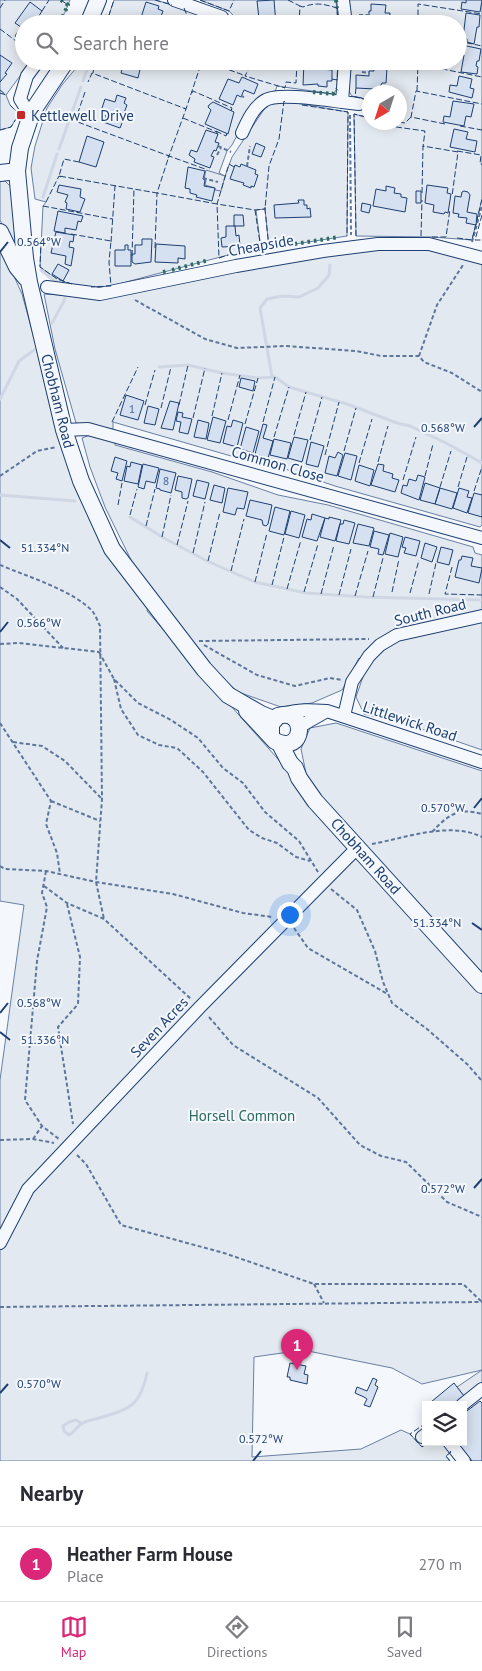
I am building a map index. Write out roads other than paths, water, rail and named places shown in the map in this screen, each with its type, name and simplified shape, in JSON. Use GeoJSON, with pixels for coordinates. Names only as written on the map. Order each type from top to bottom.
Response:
{"type":"FeatureCollection","features":[{"type":"Feature","properties":{"kind":"main road"},"geometry":{"type":"LineString","coordinates":[[92,15],[98,0]]}},
{"type":"Feature","properties":{"kind":"main road","name":"Chobham Road"},"geometry":{"type":"LineString","coordinates":[[60,70],[32,112],[21,142],[7,170],[29,282],[66,437],[81,481],[112,548],[204,670],[238,702],[277,728],[290,762],[296,768],[300,778],[315,801],[358,846],[482,985]]}},
{"type":"Feature","properties":{"kind":"main road"},"geometry":{"type":"LineString","coordinates":[[0,232],[16,267],[29,282]]}},
{"type":"Feature","properties":{"kind":"main road"},"geometry":{"type":"LineString","coordinates":[[293,717],[298,733],[289,744],[277,728],[293,717]]}},
{"type":"Feature","properties":{"kind":"main road","name":"Chobham Road"},"geometry":{"type":"LineString","coordinates":[[296,768],[298,733]]}},
{"type":"Feature","properties":{"kind":"street"},"geometry":{"type":"LineString","coordinates":[[174,0],[216,15]]}},
{"type":"Feature","properties":{"kind":"street"},"geometry":{"type":"LineString","coordinates":[[343,0],[345,15]]}},
{"type":"Feature","properties":{"kind":"street"},"geometry":{"type":"LineString","coordinates":[[31,70],[27,76],[20,99],[24,107],[32,112]]}},
{"type":"Feature","properties":{"kind":"street"},"geometry":{"type":"LineString","coordinates":[[242,133],[254,111],[262,102],[273,97],[351,103],[346,70]]}},
{"type":"Feature","properties":{"kind":"street","name":"Cheapside"},"geometry":{"type":"LineString","coordinates":[[47,287],[100,294],[236,266],[378,244],[430,244],[482,258]]}},
{"type":"Feature","properties":{"kind":"street","name":"Common Close"},"geometry":{"type":"LineString","coordinates":[[66,437],[88,428],[482,538]]}},
{"type":"Feature","properties":{"kind":"street","name":"South Road"},"geometry":{"type":"LineString","coordinates":[[344,716],[352,682],[369,656],[380,644],[397,635],[482,616]]}},
{"type":"Feature","properties":{"kind":"street","name":"Littlewick Road"},"geometry":{"type":"LineString","coordinates":[[277,728],[291,712],[310,709],[327,711],[482,762]]}},
{"type":"Feature","properties":{"kind":"street"},"geometry":{"type":"LineString","coordinates":[[298,733],[327,711]]}},
{"type":"Feature","properties":{"kind":"street","name":"Seven Acres"},"geometry":{"type":"LineString","coordinates":[[0,1243],[28,1189],[200,1007],[358,846]]}},
{"type":"Feature","properties":{"kind":"street"},"geometry":{"type":"LineString","coordinates":[[467,1401],[482,1389]]}},
{"type":"Feature","properties":{"kind":"street"},"geometry":{"type":"LineString","coordinates":[[452,1446],[464,1461]]}},
{"type":"Feature","properties":{"kind":"waterway"},"geometry":{"type":"LineString","coordinates":[[83,81],[87,70]]}},
{"type":"Feature","properties":{"kind":"waterway"},"geometry":{"type":"LineString","coordinates":[[59,149],[81,87]]}},
{"type":"Feature","properties":{"kind":"waterway"},"geometry":{"type":"LineString","coordinates":[[43,197],[57,154]]}},
{"type":"Feature","properties":{"kind":"waterway"},"geometry":{"type":"LineString","coordinates":[[272,377],[260,308],[267,299],[282,296],[299,297],[318,288],[329,275],[330,265]]}},
{"type":"Feature","properties":{"kind":"waterway"},"geometry":{"type":"LineString","coordinates":[[41,270],[52,279],[63,284]]}},
{"type":"Feature","properties":{"kind":"waterway"},"geometry":{"type":"LineString","coordinates":[[52,323],[64,301],[66,293]]}},
{"type":"Feature","properties":{"kind":"waterway"},"geometry":{"type":"LineString","coordinates":[[0,399],[19,361],[34,350]]}},
{"type":"Feature","properties":{"kind":"waterway"},"geometry":{"type":"LineString","coordinates":[[159,367],[188,365],[222,373],[258,378],[275,377],[289,387],[347,404],[410,426],[482,463]]}},
{"type":"Feature","properties":{"kind":"waterway"},"geometry":{"type":"LineString","coordinates":[[0,495],[75,501]]}},
{"type":"Feature","properties":{"kind":"waterway"},"geometry":{"type":"LineString","coordinates":[[130,517],[207,561],[255,582],[306,593],[365,597],[482,600]]}},
{"type":"Feature","properties":{"kind":"waterway"},"geometry":{"type":"LineString","coordinates":[[81,1423],[76,1420],[69,1422],[63,1426],[64,1431],[69,1435],[85,1422],[118,1412],[132,1405],[141,1393],[147,1373]]}},
{"type":"Feature","properties":{"kind":"place","name":"Kettlewell Drive"},"geometry":{"type":"Point","coordinates":[21,115]}},
{"type":"Feature","properties":{"kind":"place","name":"Heather Farm House"},"geometry":{"type":"Point","coordinates":[297,1370]}},
{"type":"Feature","properties":{"kind":"park label","name":"Horsell Common"},"geometry":{"type":"Point","coordinates":[242,1115]}}]}
